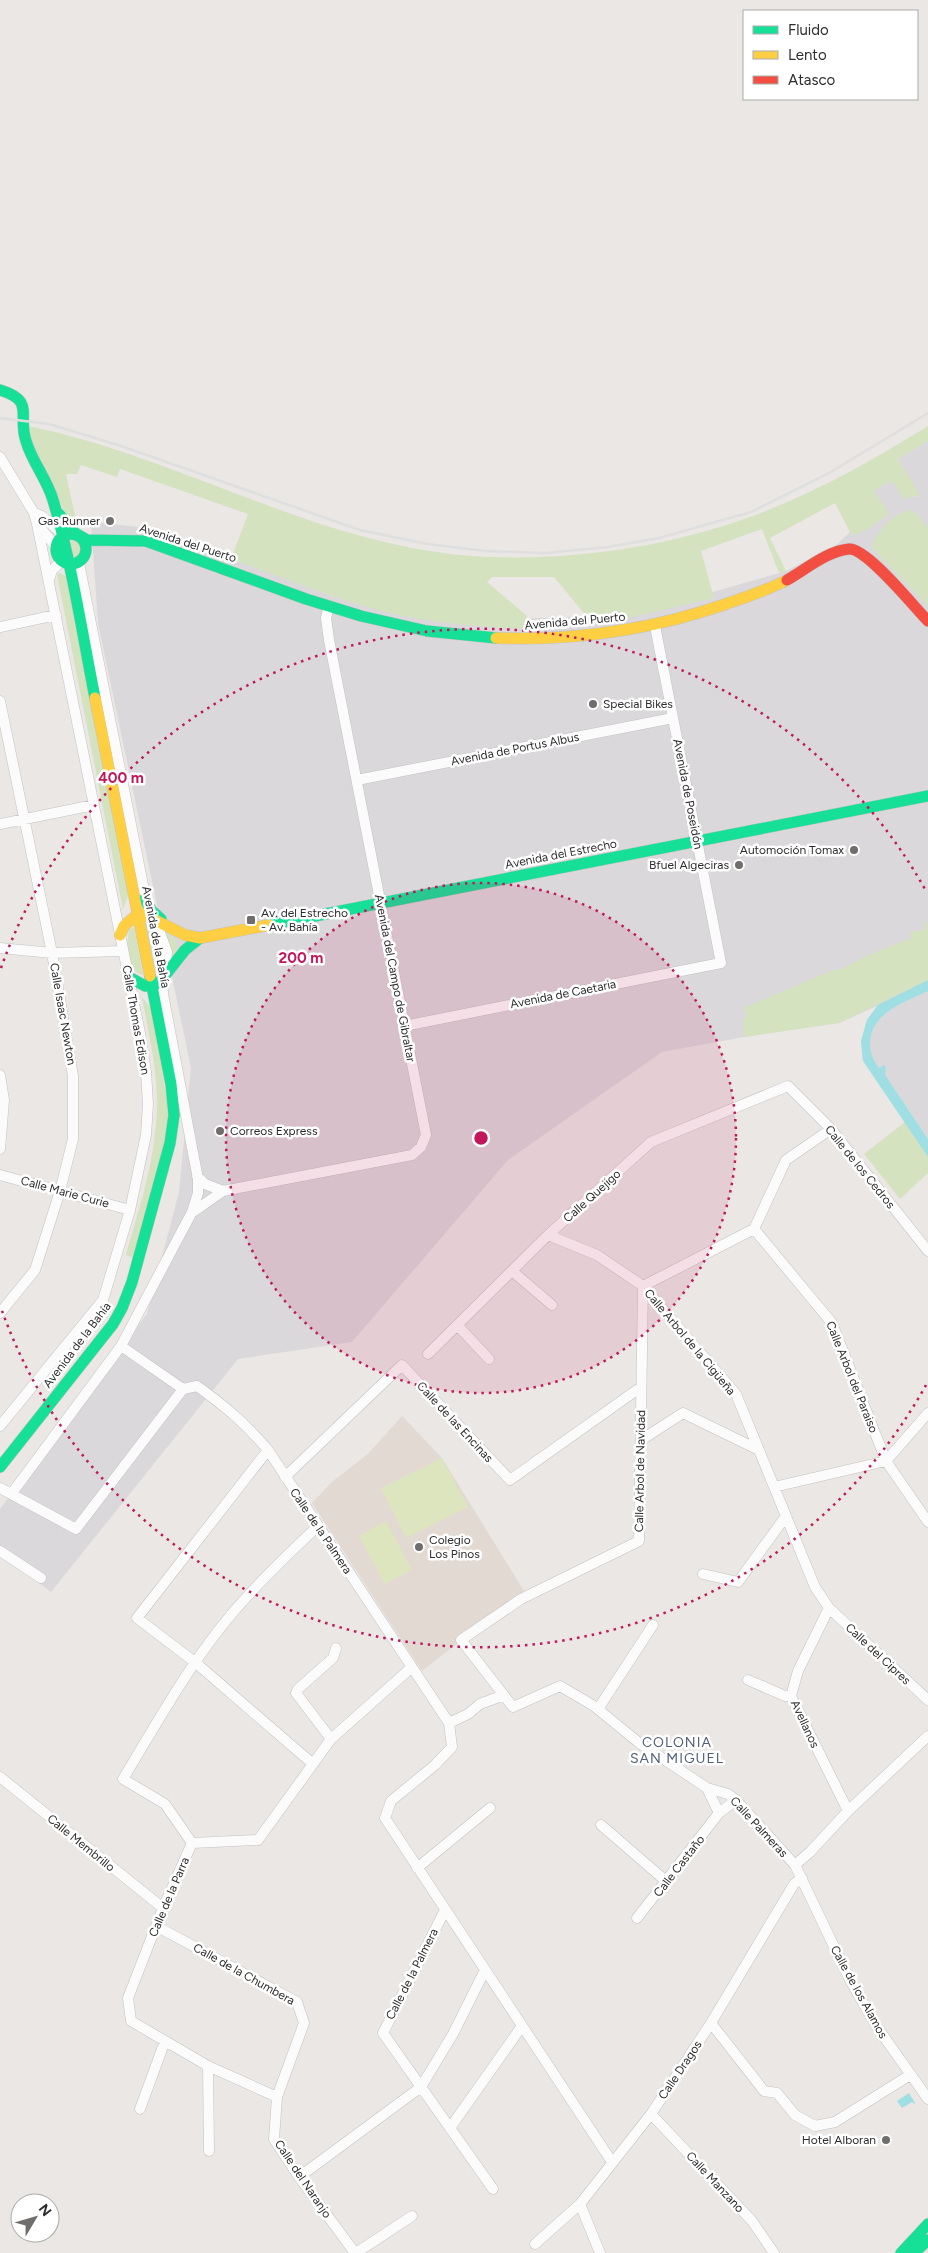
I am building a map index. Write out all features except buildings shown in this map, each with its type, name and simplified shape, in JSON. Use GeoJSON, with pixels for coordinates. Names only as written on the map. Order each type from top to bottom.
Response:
{"type":"FeatureCollection","features":[{"type":"Feature","properties":{"kind":"main road","name":"Avenida de la Bahía"},"geometry":{"type":"LineString","coordinates":[[0,390],[16,396],[22,404],[25,440],[58,512],[63,535],[74,561],[171,1084],[174,1115],[170,1144],[132,1282],[122,1308],[113,1324],[0,1468]]}},
{"type":"Feature","properties":{"kind":"main road"},"geometry":{"type":"LineString","coordinates":[[58,512],[85,543],[74,561]]}},
{"type":"Feature","properties":{"kind":"main road"},"geometry":{"type":"LineString","coordinates":[[74,561],[57,548],[58,540],[63,535],[70,534],[105,542]]}},
{"type":"Feature","properties":{"kind":"main road","name":"Avenida del Puerto"},"geometry":{"type":"LineString","coordinates":[[105,542],[132,538],[146,541],[329,606],[382,622],[429,631],[498,639],[553,639],[655,626],[705,612],[784,581],[836,553],[851,549],[858,551],[869,560],[928,621]]}},
{"type":"Feature","properties":{"kind":"main road"},"geometry":{"type":"LineString","coordinates":[[74,561],[105,542]]}},
{"type":"Feature","properties":{"kind":"main road","name":"Avenida del Estrecho"},"geometry":{"type":"LineString","coordinates":[[200,938],[928,796]]}},
{"type":"Feature","properties":{"kind":"main road"},"geometry":{"type":"LineString","coordinates":[[144,899],[152,911],[178,931]]}},
{"type":"Feature","properties":{"kind":"main road"},"geometry":{"type":"LineString","coordinates":[[120,935],[124,926],[138,914],[143,914],[178,931],[200,938]]}},
{"type":"Feature","properties":{"kind":"main road"},"geometry":{"type":"LineString","coordinates":[[129,977],[145,986],[152,986],[164,977],[185,950],[200,938]]}},
{"type":"Feature","properties":{"kind":"main road"},"geometry":{"type":"LineString","coordinates":[[901,2253],[928,2224]]}},
{"type":"Feature","properties":{"kind":"main road"},"geometry":{"type":"LineString","coordinates":[[914,2253],[928,2240]]}},
{"type":"Feature","properties":{"kind":"street"},"geometry":{"type":"LineString","coordinates":[[0,457],[34,513],[42,516],[63,535]]}},
{"type":"Feature","properties":{"kind":"street","name":"Calle Thomas Edison"},"geometry":{"type":"LineString","coordinates":[[0,1426],[103,1300],[130,1210],[146,1135],[148,1104],[146,1072],[129,977],[34,513]]}},
{"type":"Feature","properties":{"kind":"street"},"geometry":{"type":"LineString","coordinates":[[37,524],[57,548]]}},
{"type":"Feature","properties":{"kind":"street"},"geometry":{"type":"LineString","coordinates":[[49,580],[52,570],[74,561]]}},
{"type":"Feature","properties":{"kind":"street","name":"Avenida de la Bahía"},"geometry":{"type":"LineString","coordinates":[[74,561],[144,899],[156,920],[167,952],[164,977],[165,1006],[197,1176],[198,1193],[192,1212],[121,1346]]}},
{"type":"Feature","properties":{"kind":"street","name":"Avenida del Campo de Gibraltar"},"geometry":{"type":"LineString","coordinates":[[192,1212],[223,1192],[412,1154],[417,1151],[426,1136],[329,640],[326,618],[329,606]]}},
{"type":"Feature","properties":{"kind":"street"},"geometry":{"type":"LineString","coordinates":[[0,627],[56,615]]}},
{"type":"Feature","properties":{"kind":"street","name":"Avenida de Poseidón"},"geometry":{"type":"LineString","coordinates":[[655,626],[721,963]]}},
{"type":"Feature","properties":{"kind":"street","name":"Calle Isaac Newton"},"geometry":{"type":"LineString","coordinates":[[0,701],[52,953],[73,1076],[73,1140],[60,1191],[35,1270],[0,1313]]}},
{"type":"Feature","properties":{"kind":"street","name":"Avenida de Portus Albus"},"geometry":{"type":"LineString","coordinates":[[357,780],[674,718]]}},
{"type":"Feature","properties":{"kind":"street"},"geometry":{"type":"LineString","coordinates":[[0,824],[94,805]]}},
{"type":"Feature","properties":{"kind":"street"},"geometry":{"type":"LineString","coordinates":[[0,948],[52,953],[123,951]]}},
{"type":"Feature","properties":{"kind":"street","name":"Avenida de Caetaria"},"geometry":{"type":"LineString","coordinates":[[404,1026],[721,963]]}},
{"type":"Feature","properties":{"kind":"street"},"geometry":{"type":"LineString","coordinates":[[0,1075],[4,1100],[0,1149]]}},
{"type":"Feature","properties":{"kind":"street","name":"Calle de los Cedros"},"geometry":{"type":"LineString","coordinates":[[788,1086],[831,1129],[928,1251]]}},
{"type":"Feature","properties":{"kind":"street","name":"Calle Quejigo"},"geometry":{"type":"LineString","coordinates":[[428,1354],[548,1235],[651,1142],[788,1086]]}},
{"type":"Feature","properties":{"kind":"street"},"geometry":{"type":"LineString","coordinates":[[643,1286],[754,1229],[786,1160],[831,1129]]}},
{"type":"Feature","properties":{"kind":"street","name":"Calle Marie Curie"},"geometry":{"type":"LineString","coordinates":[[0,1175],[130,1210]]}},
{"type":"Feature","properties":{"kind":"street"},"geometry":{"type":"LineString","coordinates":[[197,1176],[205,1184],[223,1192]]}},
{"type":"Feature","properties":{"kind":"street","name":"Calle Arbol del Paraiso"},"geometry":{"type":"LineString","coordinates":[[754,1229],[832,1323],[886,1461],[928,1522]]}},
{"type":"Feature","properties":{"kind":"street","name":"Calle Arbol de la Cigüeña"},"geometry":{"type":"LineString","coordinates":[[548,1235],[597,1254],[643,1286],[736,1394],[815,1587],[829,1608]]}},
{"type":"Feature","properties":{"kind":"street"},"geometry":{"type":"LineString","coordinates":[[512,1271],[552,1305]]}},
{"type":"Feature","properties":{"kind":"street","name":"Calle Arbol de Navidad"},"geometry":{"type":"LineString","coordinates":[[504,1695],[461,1640],[521,1599],[639,1541],[643,1286]]}},
{"type":"Feature","properties":{"kind":"street"},"geometry":{"type":"LineString","coordinates":[[458,1326],[489,1359]]}},
{"type":"Feature","properties":{"kind":"street"},"geometry":{"type":"LineString","coordinates":[[12,1493],[121,1346]]}},
{"type":"Feature","properties":{"kind":"street","name":"Calle de la Palmera"},"geometry":{"type":"LineString","coordinates":[[121,1346],[183,1389],[197,1386],[232,1411],[268,1450],[449,1722],[452,1747],[434,1765],[391,1801],[385,1818],[612,2162]]}},
{"type":"Feature","properties":{"kind":"street","name":"Calle de las Encinas"},"geometry":{"type":"LineString","coordinates":[[285,1478],[402,1365],[510,1480],[642,1386]]}},
{"type":"Feature","properties":{"kind":"street"},"geometry":{"type":"LineString","coordinates":[[0,1488],[76,1529],[183,1389]]}},
{"type":"Feature","properties":{"kind":"street"},"geometry":{"type":"LineString","coordinates":[[641,1440],[684,1413],[759,1450]]}},
{"type":"Feature","properties":{"kind":"street"},"geometry":{"type":"LineString","coordinates":[[774,1487],[886,1461],[928,1413]]}},
{"type":"Feature","properties":{"kind":"street"},"geometry":{"type":"LineString","coordinates":[[268,1450],[137,1618],[196,1663],[313,1764]]}},
{"type":"Feature","properties":{"kind":"street"},"geometry":{"type":"LineString","coordinates":[[702,1574],[738,1582],[786,1516]]}},
{"type":"Feature","properties":{"kind":"street"},"geometry":{"type":"LineString","coordinates":[[192,1843],[165,1804],[123,1779],[196,1663],[234,1611],[318,1526]]}},
{"type":"Feature","properties":{"kind":"street"},"geometry":{"type":"LineString","coordinates":[[0,1552],[41,1578]]}},
{"type":"Feature","properties":{"kind":"street","name":"Avellanos"},"geometry":{"type":"LineString","coordinates":[[829,1608],[798,1671],[791,1696],[848,1811]]}},
{"type":"Feature","properties":{"kind":"street","name":"Calle del Cipres"},"geometry":{"type":"LineString","coordinates":[[829,1608],[928,1700]]}},
{"type":"Feature","properties":{"kind":"street"},"geometry":{"type":"LineString","coordinates":[[598,1709],[653,1625]]}},
{"type":"Feature","properties":{"kind":"street"},"geometry":{"type":"LineString","coordinates":[[331,1739],[296,1693],[298,1689],[333,1658],[336,1648]]}},
{"type":"Feature","properties":{"kind":"street","name":"Calle de la Parra"},"geometry":{"type":"LineString","coordinates":[[277,2097],[208,2066],[131,2021],[128,1998],[163,1908],[192,1843],[258,1840],[331,1739],[412,1668]]}},
{"type":"Feature","properties":{"kind":"street"},"geometry":{"type":"LineString","coordinates":[[748,1680],[785,1696],[791,1696]]}},
{"type":"Feature","properties":{"kind":"street","name":"Calle Palmeras"},"geometry":{"type":"LineString","coordinates":[[504,1695],[512,1707],[560,1686],[598,1709],[638,1742],[707,1788],[728,1794],[736,1800],[795,1865],[802,1878]]}},
{"type":"Feature","properties":{"kind":"street"},"geometry":{"type":"LineString","coordinates":[[449,1722],[468,1714],[480,1704],[504,1695]]}},
{"type":"Feature","properties":{"kind":"street"},"geometry":{"type":"LineString","coordinates":[[795,1865],[810,1852],[848,1811],[928,1736]]}},
{"type":"Feature","properties":{"kind":"street","name":"Calle Membrillo"},"geometry":{"type":"LineString","coordinates":[[0,1777],[163,1908]]}},
{"type":"Feature","properties":{"kind":"street"},"geometry":{"type":"LineString","coordinates":[[707,1788],[720,1813]]}},
{"type":"Feature","properties":{"kind":"street","name":"Calle Castaño"},"geometry":{"type":"LineString","coordinates":[[637,1918],[720,1813],[736,1800]]}},
{"type":"Feature","properties":{"kind":"street"},"geometry":{"type":"LineString","coordinates":[[417,1868],[490,1808]]}},
{"type":"Feature","properties":{"kind":"street"},"geometry":{"type":"LineString","coordinates":[[601,1825],[667,1882]]}},
{"type":"Feature","properties":{"kind":"street","name":"Calle Dragos"},"geometry":{"type":"LineString","coordinates":[[535,2244],[580,2204],[651,2114],[711,2023],[794,1884],[802,1878]]}},
{"type":"Feature","properties":{"kind":"street","name":"Calle de los Alamos"},"geometry":{"type":"LineString","coordinates":[[802,1878],[850,1980],[877,2027],[928,2099]]}},
{"type":"Feature","properties":{"kind":"street","name":"Calle de la Palmera"},"geometry":{"type":"LineString","coordinates":[[445,1910],[383,2033],[493,2189]]}},
{"type":"Feature","properties":{"kind":"street","name":"Calle de la Chumbera"},"geometry":{"type":"LineString","coordinates":[[156,1926],[297,2002],[304,2023],[277,2097]]}},
{"type":"Feature","properties":{"kind":"street"},"geometry":{"type":"LineString","coordinates":[[299,2177],[421,2087],[453,2034],[485,1970]]}},
{"type":"Feature","properties":{"kind":"street"},"geometry":{"type":"LineString","coordinates":[[711,2023],[764,2090],[777,2093],[795,2115],[815,2126],[835,2122],[910,2075]]}},
{"type":"Feature","properties":{"kind":"street"},"geometry":{"type":"LineString","coordinates":[[450,2128],[522,2026]]}},
{"type":"Feature","properties":{"kind":"street"},"geometry":{"type":"LineString","coordinates":[[140,2109],[164,2041]]}},
{"type":"Feature","properties":{"kind":"street"},"geometry":{"type":"LineString","coordinates":[[208,2066],[209,2151]]}},
{"type":"Feature","properties":{"kind":"street","name":"Calle del Naranjo"},"geometry":{"type":"LineString","coordinates":[[277,2097],[274,2139],[299,2177],[355,2253]]}},
{"type":"Feature","properties":{"kind":"street","name":"Calle Manzano"},"geometry":{"type":"LineString","coordinates":[[651,2114],[752,2222],[774,2253]]}},
{"type":"Feature","properties":{"kind":"street"},"geometry":{"type":"LineString","coordinates":[[580,2204],[598,2252]]}},
{"type":"Feature","properties":{"kind":"street"},"geometry":{"type":"LineString","coordinates":[[355,2253],[412,2216]]}},
{"type":"Feature","properties":{"kind":"shaded area"},"geometry":{"type":"Polygon","coordinates":[[[928,441],[928,1139],[898,1094],[863,1061],[861,1041],[867,1020],[877,1006],[839,1023],[744,1037],[662,1052],[508,1160],[352,1342],[238,1359],[51,1592],[0,1554],[0,1509],[147,1314],[179,1192],[191,1068],[98,623],[91,522],[148,528],[335,597],[472,621],[637,614],[786,571],[835,546],[850,532],[852,536],[874,490],[892,481],[910,496],[916,497],[898,459],[928,441]]]}},
{"type":"Feature","properties":{"kind":"shaded area","name":"Colegio Los Pinos"},"geometry":{"type":"Polygon","coordinates":[[[402,1416],[442,1458],[524,1591],[422,1671],[312,1503],[333,1481],[368,1454],[402,1416]]]}},
{"type":"Feature","properties":{"kind":"green space"},"geometry":{"type":"Polygon","coordinates":[[[28,426],[105,446],[292,514],[350,533],[431,551],[493,557],[558,556],[591,553],[624,549],[688,536],[750,517],[797,498],[864,464],[928,426],[928,441],[898,459],[920,495],[904,499],[892,481],[874,490],[889,514],[868,529],[852,536],[835,503],[770,538],[786,571],[779,573],[762,529],[701,551],[714,598],[620,620],[592,623],[554,577],[492,577],[487,582],[527,616],[525,629],[448,623],[381,611],[338,598],[231,559],[248,514],[120,469],[117,477],[81,465],[77,474],[66,474],[77,525],[64,511],[28,435],[28,426]]]}},
{"type":"Feature","properties":{"kind":"green space"},"geometry":{"type":"Polygon","coordinates":[[[909,510],[915,512],[928,528],[928,606],[872,548],[877,536],[886,524],[897,515],[909,510]]]}},
{"type":"Feature","properties":{"kind":"green space"},"geometry":{"type":"Polygon","coordinates":[[[71,537],[78,543],[81,550],[80,556],[74,563],[67,538],[71,537]]]}},
{"type":"Feature","properties":{"kind":"green space"},"geometry":{"type":"Polygon","coordinates":[[[59,573],[66,576],[129,893],[123,909],[57,575],[59,573]]]}},
{"type":"Feature","properties":{"kind":"green space"},"geometry":{"type":"Polygon","coordinates":[[[925,922],[928,922],[928,980],[839,1023],[744,1037],[743,1019],[748,1017],[743,1008],[833,970],[842,969],[864,957],[911,938],[911,932],[925,929],[925,922]]]}},
{"type":"Feature","properties":{"kind":"green space"},"geometry":{"type":"Polygon","coordinates":[[[147,924],[156,933],[163,955],[161,968],[157,973],[153,971],[145,925],[147,924]]]}},
{"type":"Feature","properties":{"kind":"green space"},"geometry":{"type":"Polygon","coordinates":[[[134,928],[143,975],[137,973],[128,957],[127,943],[129,931],[134,928]]]}},
{"type":"Feature","properties":{"kind":"green space"},"geometry":{"type":"Polygon","coordinates":[[[163,930],[175,939],[177,947],[172,960],[163,930]]]}},
{"type":"Feature","properties":{"kind":"green space"},"geometry":{"type":"Polygon","coordinates":[[[142,997],[154,1016],[170,1122],[136,1259],[126,1255],[151,1161],[157,1102],[154,1062],[142,997]]]}},
{"type":"Feature","properties":{"kind":"green space"},"geometry":{"type":"Polygon","coordinates":[[[905,1122],[928,1157],[928,1173],[900,1199],[864,1154],[905,1122]]]}},
{"type":"Feature","properties":{"kind":"green space"},"geometry":{"type":"Polygon","coordinates":[[[442,1458],[468,1507],[406,1538],[381,1488],[442,1458]]]}},
{"type":"Feature","properties":{"kind":"green space"},"geometry":{"type":"Polygon","coordinates":[[[386,1521],[412,1570],[385,1584],[359,1536],[386,1521]]]}},
{"type":"Feature","properties":{"kind":"water"},"geometry":{"type":"Polygon","coordinates":[[[928,980],[928,991],[900,1004],[876,1023],[870,1043],[871,1053],[875,1062],[879,1068],[884,1065],[886,1068],[885,1075],[928,1139],[928,1157],[863,1061],[861,1041],[867,1020],[878,1005],[928,980]]]}},
{"type":"Feature","properties":{"kind":"water"},"geometry":{"type":"Polygon","coordinates":[[[909,2093],[915,2103],[912,2102],[902,2108],[897,2101],[909,2093]]]}},
{"type":"Feature","properties":{"kind":"railway"},"geometry":{"type":"LineString","coordinates":[[0,418],[49,424],[121,446],[360,530],[427,544],[486,551],[545,553],[608,547],[659,538],[751,512],[831,472],[928,413]]}},
{"type":"Feature","properties":{"kind":"traffic: fast"},"geometry":{"type":"LineString","coordinates":[[0,390],[11,394],[22,404],[26,441],[53,500],[71,573],[95,698]]}},
{"type":"Feature","properties":{"kind":"traffic: fast"},"geometry":{"type":"LineString","coordinates":[[59,514],[75,533],[87,540],[146,541],[306,599],[361,616],[427,631],[496,638]]}},
{"type":"Feature","properties":{"kind":"traffic: fast"},"geometry":{"type":"LineString","coordinates":[[71,534],[82,538],[86,549],[82,560],[71,564],[60,560],[56,549],[60,538],[71,534]]}},
{"type":"Feature","properties":{"kind":"traffic: fast"},"geometry":{"type":"LineString","coordinates":[[269,925],[928,796]]}},
{"type":"Feature","properties":{"kind":"traffic: fast"},"geometry":{"type":"LineString","coordinates":[[144,899],[152,911],[161,919]]}},
{"type":"Feature","properties":{"kind":"traffic: fast"},"geometry":{"type":"LineString","coordinates":[[129,977],[145,986],[159,983],[185,950],[200,938]]}},
{"type":"Feature","properties":{"kind":"traffic: fast"},"geometry":{"type":"LineString","coordinates":[[0,1467],[113,1324],[122,1308],[132,1282],[170,1143],[174,1115],[171,1084],[150,976]]}},
{"type":"Feature","properties":{"kind":"traffic: fast"},"geometry":{"type":"LineString","coordinates":[[901,2253],[928,2224]]}},
{"type":"Feature","properties":{"kind":"traffic: fast"},"geometry":{"type":"LineString","coordinates":[[914,2253],[928,2240]]}},
{"type":"Feature","properties":{"kind":"traffic: slow"},"geometry":{"type":"LineString","coordinates":[[496,638],[555,638],[641,627],[670,621],[726,604],[787,580]]}},
{"type":"Feature","properties":{"kind":"traffic: slow"},"geometry":{"type":"LineString","coordinates":[[95,698],[150,976]]}},
{"type":"Feature","properties":{"kind":"traffic: slow"},"geometry":{"type":"LineString","coordinates":[[120,935],[124,926],[138,914],[143,914],[185,935],[200,938],[269,925]]}},
{"type":"Feature","properties":{"kind":"traffic: jam"},"geometry":{"type":"LineString","coordinates":[[787,580],[833,553],[849,549],[857,551],[878,568],[928,621]]}},
{"type":"Feature","properties":{"kind":"place","name":"Gas Runner"},"geometry":{"type":"Point","coordinates":[110,521]}},
{"type":"Feature","properties":{"kind":"place","name":"Special Bikes"},"geometry":{"type":"Point","coordinates":[593,704]}},
{"type":"Feature","properties":{"kind":"place","name":"Automoción Tomax"},"geometry":{"type":"Point","coordinates":[854,850]}},
{"type":"Feature","properties":{"kind":"place","name":"Bfuel Algeciras"},"geometry":{"type":"Point","coordinates":[739,865]}},
{"type":"Feature","properties":{"kind":"place","name":"Av. del Estrecho - Av. Bahía"},"geometry":{"type":"Point","coordinates":[251,920]}},
{"type":"Feature","properties":{"kind":"place","name":"Correos Express"},"geometry":{"type":"Point","coordinates":[220,1131]}},
{"type":"Feature","properties":{"kind":"place","name":"Colegio Los Pinos"},"geometry":{"type":"Point","coordinates":[419,1547]}},
{"type":"Feature","properties":{"kind":"place","name":"Hotel Alboran"},"geometry":{"type":"Point","coordinates":[886,2140]}},
{"type":"Feature","properties":{"kind":"district","name":"COLONIA SAN MIGUEL"},"geometry":{"type":"Point","coordinates":[677,1750]}}]}
